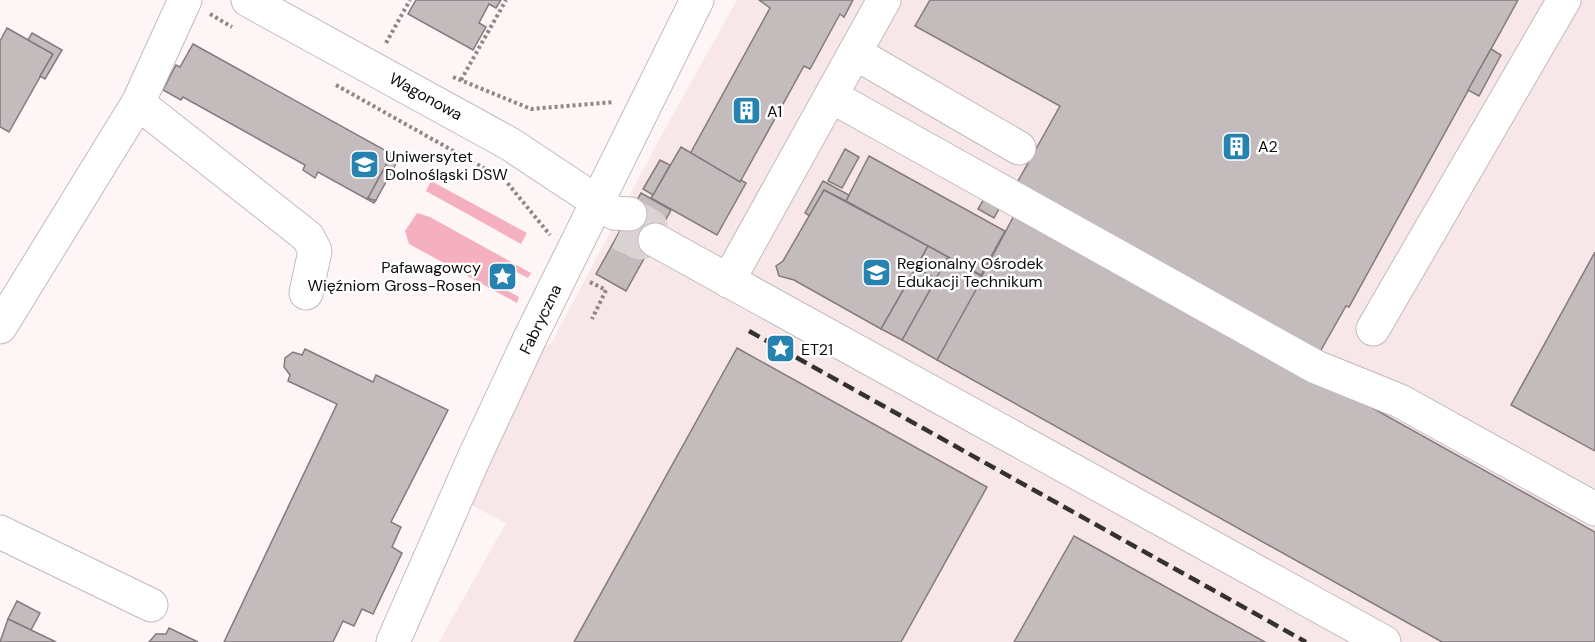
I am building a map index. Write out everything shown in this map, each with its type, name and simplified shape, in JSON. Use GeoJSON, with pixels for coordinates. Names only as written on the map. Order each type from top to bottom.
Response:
{"type":"FeatureCollection","features":[{"type":"Feature","properties":{"kind":"street","name":"Wagonowa"},"geometry":{"type":"LineString","coordinates":[[248,0],[510,144],[615,215]]}},
{"type":"Feature","properties":{"kind":"street","name":"Fabryczna"},"geometry":{"type":"LineString","coordinates":[[393,642],[474,458],[562,274],[615,215],[697,0]]}},
{"type":"Feature","properties":{"kind":"street"},"geometry":{"type":"LineString","coordinates":[[728,281],[884,0]]}},
{"type":"Feature","properties":{"kind":"street"},"geometry":{"type":"LineString","coordinates":[[1373,329],[1564,0]]}},
{"type":"Feature","properties":{"kind":"street"},"geometry":{"type":"LineString","coordinates":[[0,327],[138,103],[193,4]]}},
{"type":"Feature","properties":{"kind":"street"},"geometry":{"type":"LineString","coordinates":[[855,53],[1019,148]]}},
{"type":"Feature","properties":{"kind":"street"},"geometry":{"type":"LineString","coordinates":[[831,96],[1316,367],[1400,400],[1595,509]]}},
{"type":"Feature","properties":{"kind":"street"},"geometry":{"type":"LineString","coordinates":[[138,103],[308,237],[315,251],[306,293]]}},
{"type":"Feature","properties":{"kind":"street"},"geometry":{"type":"LineString","coordinates":[[655,240],[1384,642]]}},
{"type":"Feature","properties":{"kind":"street"},"geometry":{"type":"LineString","coordinates":[[0,532],[151,605]]}},
{"type":"Feature","properties":{"kind":"path"},"geometry":{"type":"LineString","coordinates":[[383,49],[410,0]]}},
{"type":"Feature","properties":{"kind":"path"},"geometry":{"type":"LineString","coordinates":[[461,80],[506,0]]}},
{"type":"Feature","properties":{"kind":"path"},"geometry":{"type":"LineString","coordinates":[[193,4],[242,32]]}},
{"type":"Feature","properties":{"kind":"path"},"geometry":{"type":"LineString","coordinates":[[442,74],[531,109],[618,101]]}},
{"type":"Feature","properties":{"kind":"path"},"geometry":{"type":"LineString","coordinates":[[335,84],[505,180],[555,240]]}},
{"type":"Feature","properties":{"kind":"path"},"geometry":{"type":"LineString","coordinates":[[562,274],[588,281],[606,290],[592,319]]}},
{"type":"Feature","properties":{"kind":"shaded area"},"geometry":{"type":"Polygon","coordinates":[[[737,0],[1595,0],[1595,642],[439,642],[506,523],[469,504],[545,346],[552,342],[660,138],[737,0]]]}},
{"type":"Feature","properties":{"kind":"shaded area"},"geometry":{"type":"Polygon","coordinates":[[[431,181],[527,233],[521,244],[426,191],[431,181]]]}},
{"type":"Feature","properties":{"kind":"shaded area"},"geometry":{"type":"Polygon","coordinates":[[[417,213],[430,217],[531,273],[528,278],[505,266],[495,284],[519,297],[517,303],[409,244],[405,231],[417,213]]]}},
{"type":"Feature","properties":{"kind":"building"},"geometry":{"type":"Polygon","coordinates":[[[416,0],[501,0],[496,8],[489,4],[479,23],[486,27],[473,50],[408,14],[416,0]]]}},
{"type":"Feature","properties":{"kind":"building","name":"A1"},"geometry":{"type":"Polygon","coordinates":[[[759,0],[853,0],[844,17],[840,14],[810,69],[804,66],[740,182],[690,154],[770,8],[759,0]]]}},
{"type":"Feature","properties":{"kind":"building","name":"A2"},"geometry":{"type":"Polygon","coordinates":[[[930,0],[1518,0],[1349,307],[1346,306],[1317,357],[1014,188],[1060,106],[915,26],[930,0]]]}},
{"type":"Feature","properties":{"kind":"building"},"geometry":{"type":"Polygon","coordinates":[[[7,28],[53,54],[9,132],[0,127],[0,41],[7,28]]]}},
{"type":"Feature","properties":{"kind":"building"},"geometry":{"type":"Polygon","coordinates":[[[32,33],[62,50],[45,79],[40,76],[53,54],[28,40],[32,33]]]}},
{"type":"Feature","properties":{"kind":"building"},"geometry":{"type":"Polygon","coordinates":[[[193,44],[399,158],[397,162],[391,156],[368,198],[376,200],[374,203],[318,172],[315,178],[303,170],[305,165],[183,97],[181,100],[163,90],[176,65],[180,67],[193,44]]]}},
{"type":"Feature","properties":{"kind":"building"},"geometry":{"type":"Polygon","coordinates":[[[1491,49],[1501,55],[1479,96],[1468,90],[1491,49]]]}},
{"type":"Feature","properties":{"kind":"building"},"geometry":{"type":"Polygon","coordinates":[[[681,147],[740,182],[741,180],[746,183],[717,235],[651,198],[681,147]]]}},
{"type":"Feature","properties":{"kind":"building"},"geometry":{"type":"Polygon","coordinates":[[[845,149],[859,157],[842,188],[828,181],[845,149]]]}},
{"type":"Feature","properties":{"kind":"building"},"geometry":{"type":"Polygon","coordinates":[[[391,156],[397,162],[376,200],[368,198],[391,156]]]}},
{"type":"Feature","properties":{"kind":"building"},"geometry":{"type":"Polygon","coordinates":[[[869,156],[1005,231],[981,275],[846,201],[869,156]]]}},
{"type":"Feature","properties":{"kind":"building"},"geometry":{"type":"Polygon","coordinates":[[[660,160],[670,165],[653,195],[643,189],[660,160]]]}},
{"type":"Feature","properties":{"kind":"building"},"geometry":{"type":"Polygon","coordinates":[[[823,181],[849,195],[846,201],[824,190],[810,216],[805,213],[823,181]]]}},
{"type":"Feature","properties":{"kind":"building"},"geometry":{"type":"Polygon","coordinates":[[[824,190],[928,246],[881,329],[794,280],[779,276],[776,266],[783,261],[824,190]]]}},
{"type":"Feature","properties":{"kind":"building"},"geometry":{"type":"Polygon","coordinates":[[[641,193],[671,210],[626,291],[596,274],[641,193]]]}},
{"type":"Feature","properties":{"kind":"building"},"geometry":{"type":"Polygon","coordinates":[[[987,194],[1002,203],[994,218],[978,209],[987,194]]]}},
{"type":"Feature","properties":{"kind":"building"},"geometry":{"type":"Polygon","coordinates":[[[1017,210],[1595,532],[1595,642],[1442,642],[937,360],[1017,210]]]}},
{"type":"Feature","properties":{"kind":"building"},"geometry":{"type":"Polygon","coordinates":[[[928,246],[948,257],[936,279],[916,268],[928,246]]]}},
{"type":"Feature","properties":{"kind":"building"},"geometry":{"type":"Polygon","coordinates":[[[1595,252],[1595,451],[1511,405],[1595,252]]]}},
{"type":"Feature","properties":{"kind":"building"},"geometry":{"type":"Polygon","coordinates":[[[948,257],[983,277],[937,360],[902,340],[948,257]]]}},
{"type":"Feature","properties":{"kind":"building"},"geometry":{"type":"Polygon","coordinates":[[[916,268],[936,279],[902,340],[881,329],[916,268]]]}},
{"type":"Feature","properties":{"kind":"building"},"geometry":{"type":"Polygon","coordinates":[[[737,348],[987,487],[901,642],[574,642],[737,348]]]}},
{"type":"Feature","properties":{"kind":"building"},"geometry":{"type":"Polygon","coordinates":[[[305,349],[373,382],[376,375],[448,410],[391,522],[401,527],[392,547],[402,553],[373,614],[362,609],[354,626],[343,621],[333,642],[224,642],[337,404],[288,381],[290,375],[284,367],[285,358],[293,352],[302,355],[305,349]]]}},
{"type":"Feature","properties":{"kind":"building"},"geometry":{"type":"Polygon","coordinates":[[[1074,536],[1265,642],[1014,642],[1074,536]]]}},
{"type":"Feature","properties":{"kind":"building"},"geometry":{"type":"Polygon","coordinates":[[[17,601],[40,613],[31,630],[8,619],[17,601]]]}},
{"type":"Feature","properties":{"kind":"building"},"geometry":{"type":"Polygon","coordinates":[[[8,619],[31,630],[56,642],[0,642],[8,619]]]}},
{"type":"Feature","properties":{"kind":"building"},"geometry":{"type":"Polygon","coordinates":[[[169,628],[198,642],[149,642],[156,634],[166,634],[169,628]]]}},
{"type":"Feature","properties":{"kind":"tunnel"},"geometry":{"type":"LineString","coordinates":[[619,233],[640,243],[655,240],[651,226],[630,214]]}},
{"type":"Feature","properties":{"kind":"railway"},"geometry":{"type":"LineString","coordinates":[[749,331],[1306,642]]}},
{"type":"Feature","properties":{"kind":"place","name":"A1"},"geometry":{"type":"Point","coordinates":[746,111]}},
{"type":"Feature","properties":{"kind":"place","name":"A2"},"geometry":{"type":"Point","coordinates":[1237,146]}},
{"type":"Feature","properties":{"kind":"place","name":"Uniwersytet Dolnośląski DSW"},"geometry":{"type":"Point","coordinates":[364,165]}},
{"type":"Feature","properties":{"kind":"place","name":"Regionalny Ośrodek Edukacji Technikum"},"geometry":{"type":"Point","coordinates":[876,272]}},
{"type":"Feature","properties":{"kind":"place","name":"Pafawagowcy Więźniom Gross-Rosen"},"geometry":{"type":"Point","coordinates":[502,276]}},
{"type":"Feature","properties":{"kind":"place","name":"ET21"},"geometry":{"type":"Point","coordinates":[780,349]}}]}
